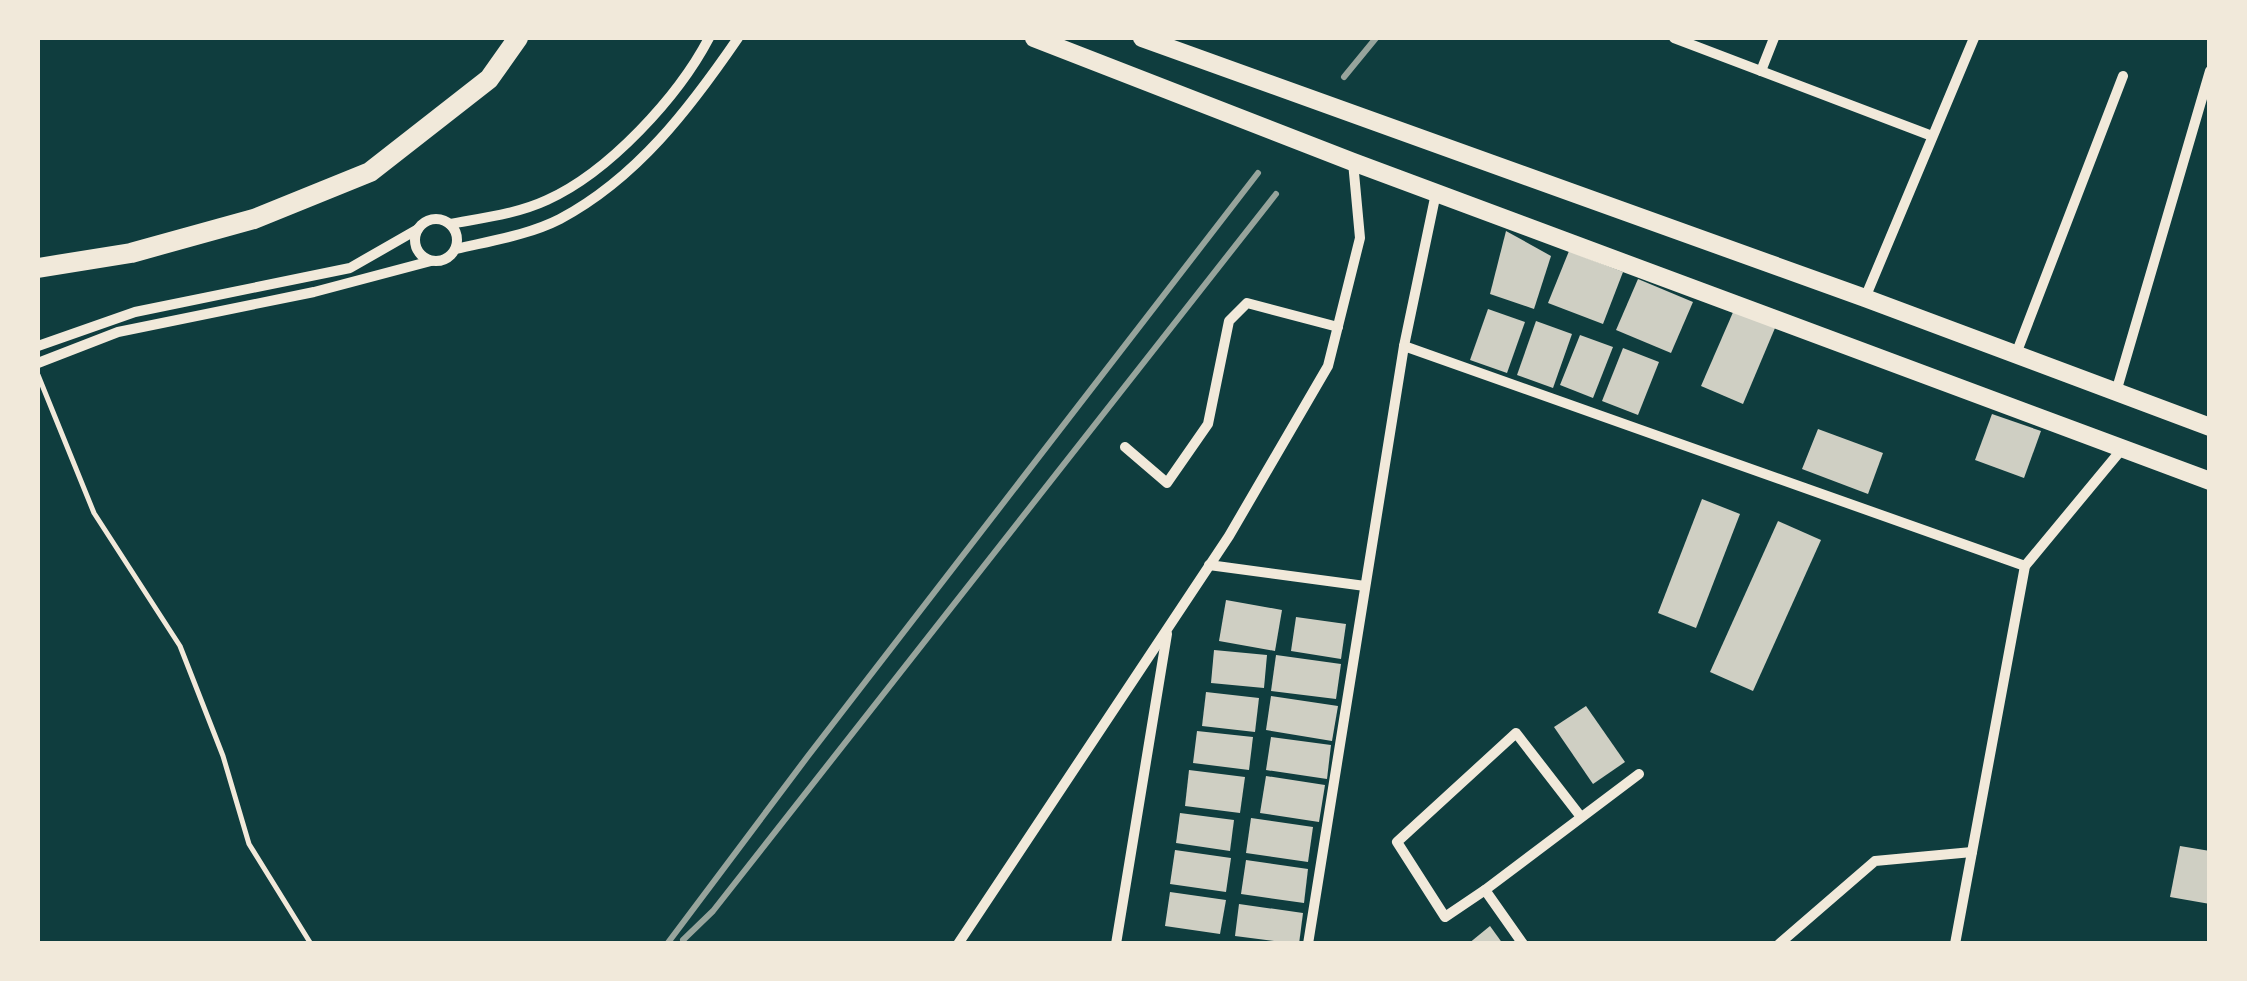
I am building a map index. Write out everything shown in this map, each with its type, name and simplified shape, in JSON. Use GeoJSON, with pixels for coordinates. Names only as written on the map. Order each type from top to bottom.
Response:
{"type":"FeatureCollection","features":[{"type":"Feature","properties":{"kind":"highway"},"geometry":{"type":"LineString","coordinates":[[38,268],[131,253],[254,219],[370,172],[488,80],[518,38]]}},
{"type":"Feature","properties":{"kind":"main road"},"geometry":{"type":"LineString","coordinates":[[1034,38],[1353,162],[2210,481]]}},
{"type":"Feature","properties":{"kind":"main road"},"geometry":{"type":"LineString","coordinates":[[1142,38],[1865,298],[2210,427]]}},
{"type":"Feature","properties":{"kind":"street"},"geometry":{"type":"LineString","coordinates":[[38,346],[135,312],[350,268],[433,219],[450,224],[513,212],[548,200],[599,168],[654,116],[709,38]]}},
{"type":"Feature","properties":{"kind":"street"},"geometry":{"type":"LineString","coordinates":[[38,363],[118,332],[314,292],[441,261],[456,249],[558,220],[613,185],[670,130],[738,38]]}},
{"type":"Feature","properties":{"kind":"street"},"geometry":{"type":"LineString","coordinates":[[1674,38],[1932,136]]}},
{"type":"Feature","properties":{"kind":"street"},"geometry":{"type":"LineString","coordinates":[[1760,70],[1774,38]]}},
{"type":"Feature","properties":{"kind":"street"},"geometry":{"type":"LineString","coordinates":[[1865,298],[1974,38]]}},
{"type":"Feature","properties":{"kind":"street"},"geometry":{"type":"LineString","coordinates":[[2116,392],[2210,72]]}},
{"type":"Feature","properties":{"kind":"street"},"geometry":{"type":"LineString","coordinates":[[2016,354],[2123,76]]}},
{"type":"Feature","properties":{"kind":"street"},"geometry":{"type":"LineString","coordinates":[[958,944],[1209,565],[1328,366],[1360,238],[1353,162]]}},
{"type":"Feature","properties":{"kind":"street"},"geometry":{"type":"LineString","coordinates":[[1308,944],[1404,346],[1436,192]]}},
{"type":"Feature","properties":{"kind":"street"},"geometry":{"type":"LineString","coordinates":[[450,224],[458,239],[456,249]]}},
{"type":"Feature","properties":{"kind":"street"},"geometry":{"type":"LineString","coordinates":[[418,229],[416,248],[431,261]]}},
{"type":"Feature","properties":{"kind":"street"},"geometry":{"type":"LineString","coordinates":[[1125,447],[1167,484],[1208,424],[1229,321],[1247,303],[1338,327]]}},
{"type":"Feature","properties":{"kind":"street"},"geometry":{"type":"LineString","coordinates":[[1404,346],[2025,566]]}},
{"type":"Feature","properties":{"kind":"street"},"geometry":{"type":"LineString","coordinates":[[1955,944],[2025,566],[2122,449]]}},
{"type":"Feature","properties":{"kind":"street"},"geometry":{"type":"LineString","coordinates":[[1209,565],[1365,586]]}},
{"type":"Feature","properties":{"kind":"street"},"geometry":{"type":"LineString","coordinates":[[1116,944],[1168,628]]}},
{"type":"Feature","properties":{"kind":"street"},"geometry":{"type":"LineString","coordinates":[[1581,817],[1516,732],[1397,842],[1446,917],[1485,890],[1638,774]]}},
{"type":"Feature","properties":{"kind":"street"},"geometry":{"type":"LineString","coordinates":[[1779,944],[1875,861],[1972,852]]}},
{"type":"Feature","properties":{"kind":"street"},"geometry":{"type":"LineString","coordinates":[[1485,890],[1524,944]]}},
{"type":"Feature","properties":{"kind":"lane"},"geometry":{"type":"LineString","coordinates":[[38,375],[94,513],[180,646],[223,756],[248,844],[311,944]]}},
{"type":"Feature","properties":{"kind":"building"},"geometry":{"type":"Polygon","coordinates":[[[1506,231],[1551,256],[1534,309],[1490,294],[1506,231]]]}},
{"type":"Feature","properties":{"kind":"building"},"geometry":{"type":"Polygon","coordinates":[[[1569,251],[1623,272],[1603,324],[1548,303],[1569,251]]]}},
{"type":"Feature","properties":{"kind":"building"},"geometry":{"type":"Polygon","coordinates":[[[1638,279],[1693,302],[1671,353],[1616,330],[1638,279]]]}},
{"type":"Feature","properties":{"kind":"building"},"geometry":{"type":"Polygon","coordinates":[[[1488,309],[1525,322],[1507,373],[1470,360],[1488,309]]]}},
{"type":"Feature","properties":{"kind":"building"},"geometry":{"type":"Polygon","coordinates":[[[1734,310],[1775,328],[1743,404],[1701,386],[1734,310]]]}},
{"type":"Feature","properties":{"kind":"building"},"geometry":{"type":"Polygon","coordinates":[[[1536,321],[1572,334],[1553,388],[1517,375],[1536,321]]]}},
{"type":"Feature","properties":{"kind":"building"},"geometry":{"type":"Polygon","coordinates":[[[1580,335],[1613,347],[1593,398],[1560,385],[1580,335]]]}},
{"type":"Feature","properties":{"kind":"building"},"geometry":{"type":"Polygon","coordinates":[[[1623,348],[1659,362],[1638,415],[1602,401],[1623,348]]]}},
{"type":"Feature","properties":{"kind":"building"},"geometry":{"type":"Polygon","coordinates":[[[1992,414],[2041,431],[2024,478],[1975,460],[1992,414]]]}},
{"type":"Feature","properties":{"kind":"building"},"geometry":{"type":"Polygon","coordinates":[[[1818,429],[1883,453],[1868,494],[1802,469],[1818,429]]]}},
{"type":"Feature","properties":{"kind":"building"},"geometry":{"type":"Polygon","coordinates":[[[1702,499],[1740,514],[1696,628],[1658,613],[1702,499]]]}},
{"type":"Feature","properties":{"kind":"building"},"geometry":{"type":"Polygon","coordinates":[[[1778,521],[1821,540],[1753,691],[1710,672],[1778,521]]]}},
{"type":"Feature","properties":{"kind":"building"},"geometry":{"type":"Polygon","coordinates":[[[1226,600],[1282,610],[1275,651],[1219,641],[1226,600]]]}},
{"type":"Feature","properties":{"kind":"building"},"geometry":{"type":"Polygon","coordinates":[[[1296,617],[1346,624],[1341,659],[1291,651],[1296,617]]]}},
{"type":"Feature","properties":{"kind":"building"},"geometry":{"type":"Polygon","coordinates":[[[1214,650],[1267,655],[1264,688],[1211,683],[1214,650]]]}},
{"type":"Feature","properties":{"kind":"building"},"geometry":{"type":"Polygon","coordinates":[[[1276,655],[1341,664],[1336,699],[1271,691],[1276,655]]]}},
{"type":"Feature","properties":{"kind":"building"},"geometry":{"type":"Polygon","coordinates":[[[1206,692],[1259,698],[1255,732],[1202,726],[1206,692]]]}},
{"type":"Feature","properties":{"kind":"building"},"geometry":{"type":"Polygon","coordinates":[[[1271,696],[1338,706],[1332,741],[1266,730],[1271,696]]]}},
{"type":"Feature","properties":{"kind":"building"},"geometry":{"type":"Polygon","coordinates":[[[1586,706],[1625,762],[1593,784],[1554,727],[1586,706]]]}},
{"type":"Feature","properties":{"kind":"building"},"geometry":{"type":"Polygon","coordinates":[[[1197,731],[1253,737],[1249,770],[1193,763],[1197,731]]]}},
{"type":"Feature","properties":{"kind":"building"},"geometry":{"type":"Polygon","coordinates":[[[1271,737],[1331,745],[1327,779],[1266,770],[1271,737]]]}},
{"type":"Feature","properties":{"kind":"building"},"geometry":{"type":"Polygon","coordinates":[[[1189,770],[1245,777],[1240,813],[1185,806],[1189,770]]]}},
{"type":"Feature","properties":{"kind":"building"},"geometry":{"type":"Polygon","coordinates":[[[1266,776],[1325,785],[1319,822],[1260,813],[1266,776]]]}},
{"type":"Feature","properties":{"kind":"building"},"geometry":{"type":"Polygon","coordinates":[[[1180,813],[1234,820],[1230,851],[1176,843],[1180,813]]]}},
{"type":"Feature","properties":{"kind":"building"},"geometry":{"type":"Polygon","coordinates":[[[1251,818],[1313,827],[1308,862],[1246,853],[1251,818]]]}},
{"type":"Feature","properties":{"kind":"building"},"geometry":{"type":"Polygon","coordinates":[[[2180,846],[2210,851],[2210,904],[2170,897],[2180,846]]]}},
{"type":"Feature","properties":{"kind":"building"},"geometry":{"type":"Polygon","coordinates":[[[1175,850],[1231,858],[1226,892],[1170,884],[1175,850]]]}},
{"type":"Feature","properties":{"kind":"building"},"geometry":{"type":"Polygon","coordinates":[[[1246,860],[1308,869],[1304,903],[1241,894],[1246,860]]]}},
{"type":"Feature","properties":{"kind":"building"},"geometry":{"type":"Polygon","coordinates":[[[1170,892],[1226,900],[1220,934],[1165,926],[1170,892]]]}},
{"type":"Feature","properties":{"kind":"building"},"geometry":{"type":"Polygon","coordinates":[[[1239,904],[1303,913],[1299,944],[1235,936],[1239,904]]]}},
{"type":"Feature","properties":{"kind":"building"},"geometry":{"type":"Polygon","coordinates":[[[1490,926],[1503,944],[1468,944],[1490,926]]]}},
{"type":"Feature","properties":{"kind":"railway"},"geometry":{"type":"LineString","coordinates":[[1344,77],[1376,38]]}},
{"type":"Feature","properties":{"kind":"railway"},"geometry":{"type":"LineString","coordinates":[[667,944],[1258,173]]}},
{"type":"Feature","properties":{"kind":"railway"},"geometry":{"type":"LineString","coordinates":[[683,940],[713,911],[1276,194]]}}]}
